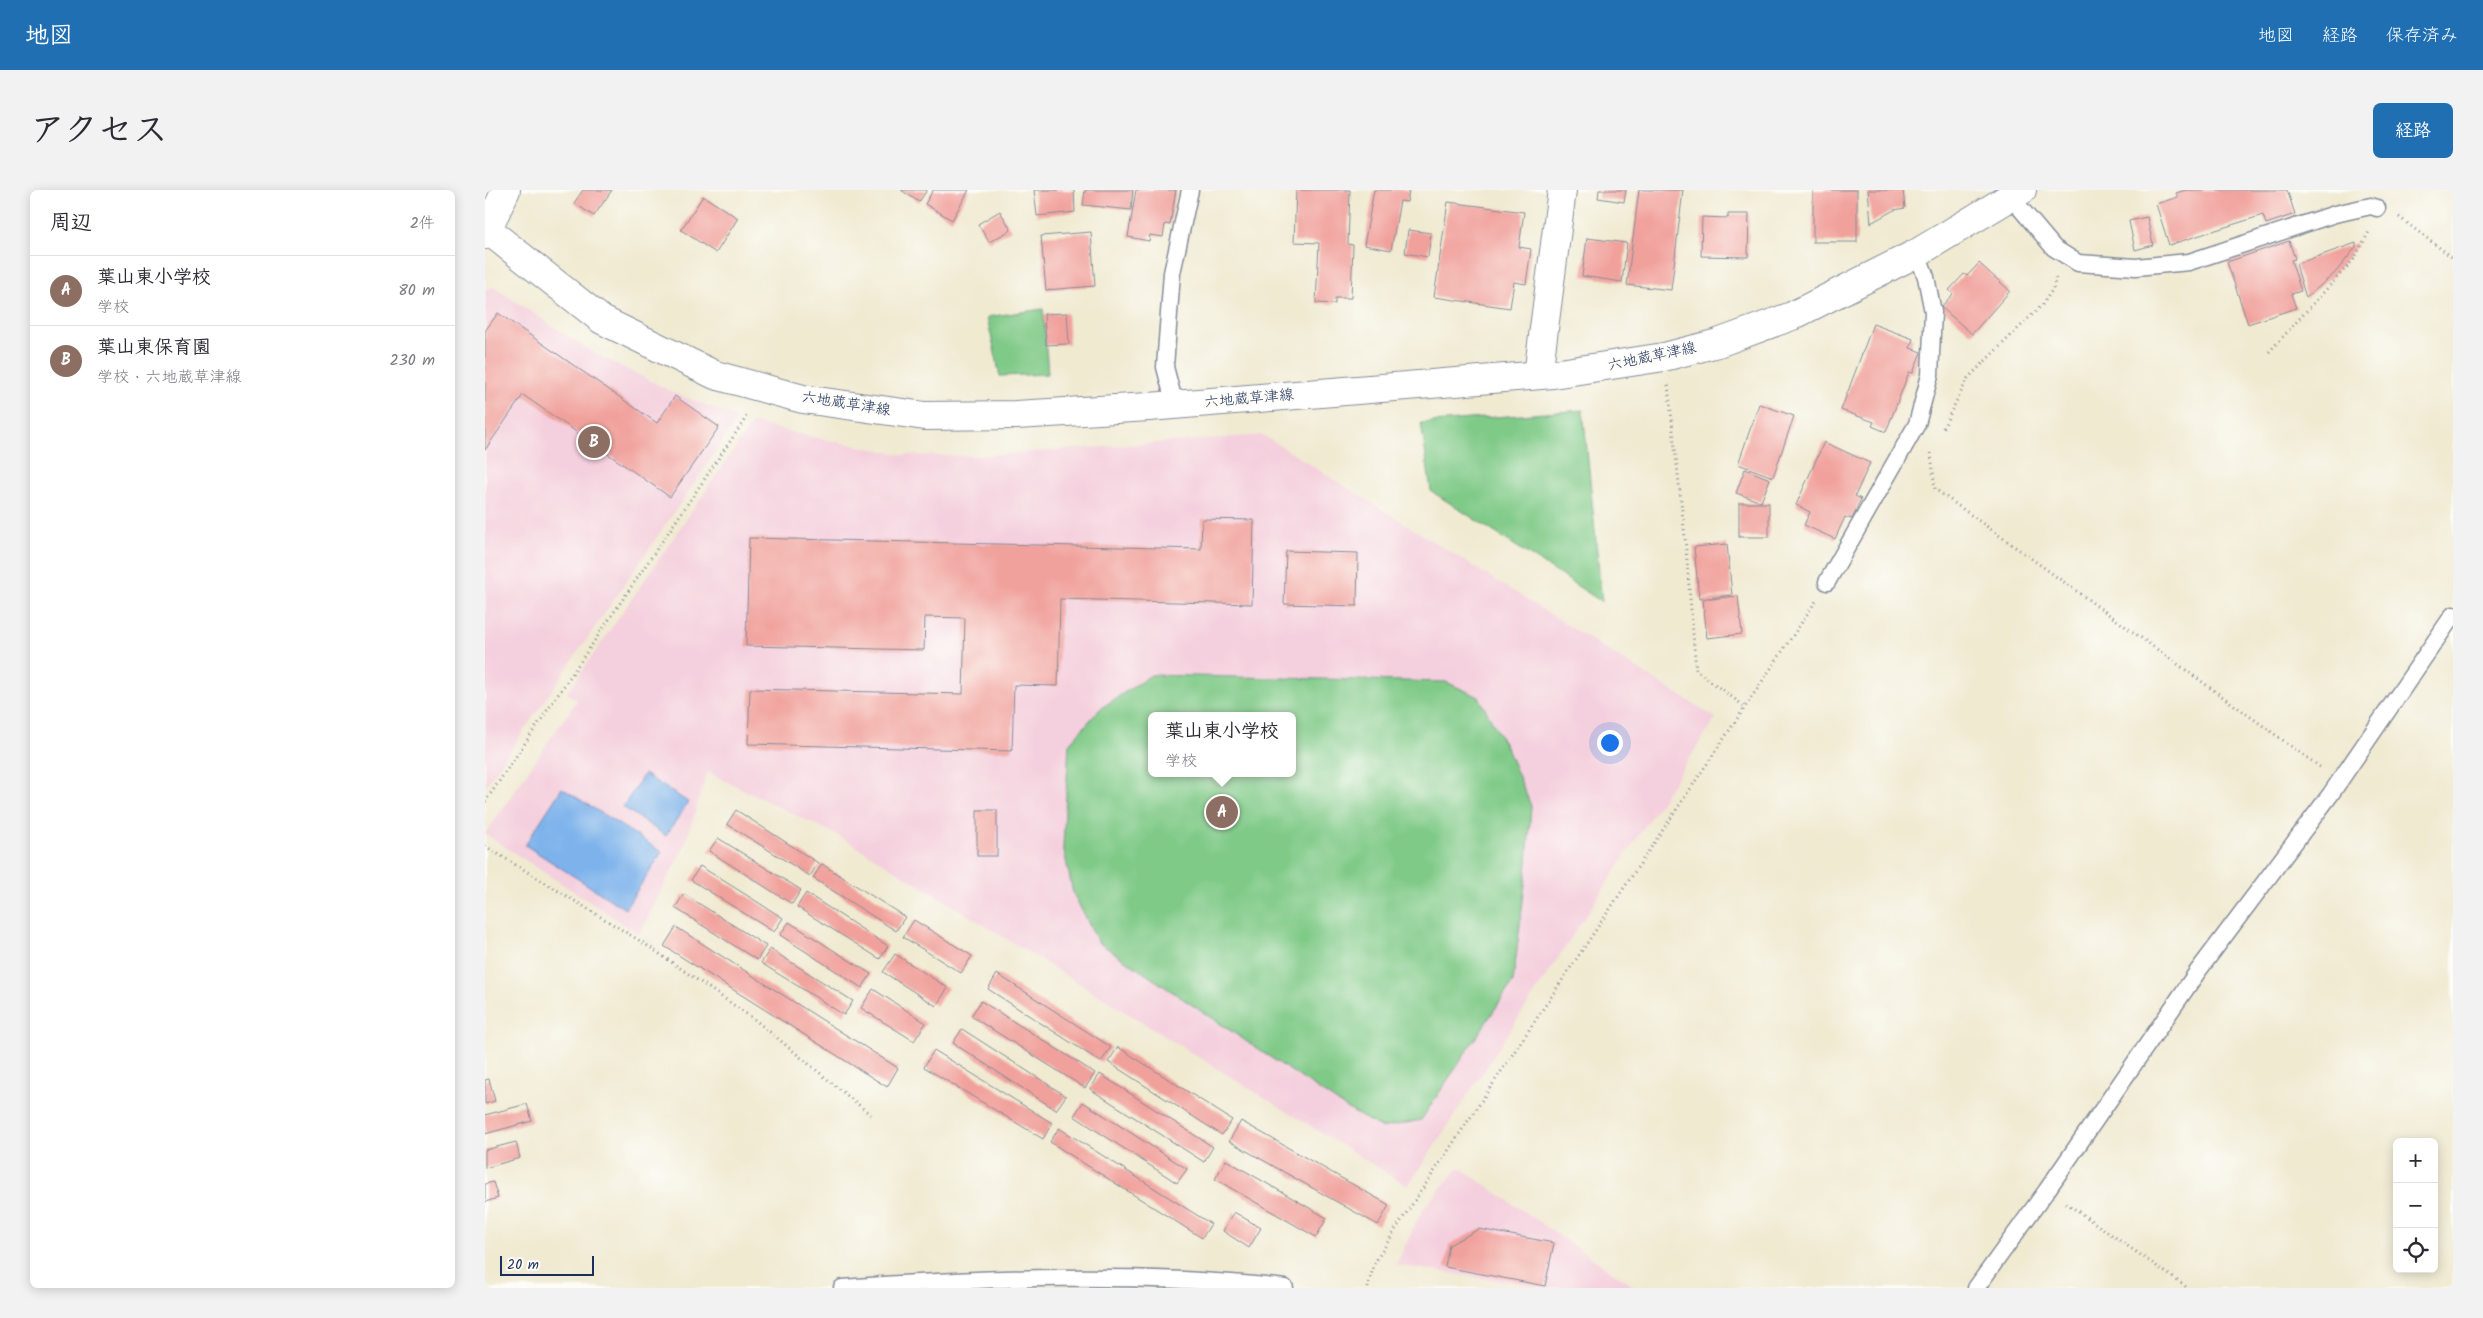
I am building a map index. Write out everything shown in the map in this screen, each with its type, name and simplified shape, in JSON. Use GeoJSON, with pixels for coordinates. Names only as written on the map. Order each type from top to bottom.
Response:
{"type":"FeatureCollection","features":[{"type":"Feature","properties":{"kind":"main road"},"geometry":{"type":"LineString","coordinates":[[486,231],[506,190]]}},
{"type":"Feature","properties":{"kind":"main road"},"geometry":{"type":"LineString","coordinates":[[1538,375],[1562,190]]}},
{"type":"Feature","properties":{"kind":"main road","name":"六地蔵草津線"},"geometry":{"type":"LineString","coordinates":[[486,231],[602,320],[715,375],[803,399],[925,416],[1016,416],[1538,375],[1664,357],[1718,343],[1792,316],[1917,253],[2013,192]]}},
{"type":"Feature","properties":{"kind":"lane"},"geometry":{"type":"LineString","coordinates":[[1175,405],[1165,367],[1172,273],[1190,190]]}},
{"type":"Feature","properties":{"kind":"lane"},"geometry":{"type":"LineString","coordinates":[[2013,192],[2054,248],[2063,254],[2079,263],[2136,267],[2189,262],[2335,214],[2371,206],[2377,208]]}},
{"type":"Feature","properties":{"kind":"lane"},"geometry":{"type":"LineString","coordinates":[[1827,582],[1917,424],[1928,383],[1933,312],[1926,277],[1917,253]]}},
{"type":"Feature","properties":{"kind":"lane"},"geometry":{"type":"LineString","coordinates":[[1976,1288],[2047,1190],[2197,971],[2339,780],[2453,615]]}},
{"type":"Feature","properties":{"kind":"lane"},"geometry":{"type":"LineString","coordinates":[[842,1288],[929,1282],[1065,1278],[1241,1283],[1285,1288]]}},
{"type":"Feature","properties":{"kind":"path"},"geometry":{"type":"LineString","coordinates":[[2269,352],[2354,259],[2368,237],[2377,208],[2402,218],[2453,258]]}},
{"type":"Feature","properties":{"kind":"path"},"geometry":{"type":"LineString","coordinates":[[1943,429],[1968,378],[2042,305],[2053,289],[2063,254]]}},
{"type":"Feature","properties":{"kind":"path"},"geometry":{"type":"LineString","coordinates":[[1664,357],[1685,537],[1696,670],[1744,706]]}},
{"type":"Feature","properties":{"kind":"path"},"geometry":{"type":"LineString","coordinates":[[485,802],[751,410]]}},
{"type":"Feature","properties":{"kind":"path"},"geometry":{"type":"LineString","coordinates":[[1934,446],[1930,455],[1935,489],[2339,780]]}},
{"type":"Feature","properties":{"kind":"path"},"geometry":{"type":"LineString","coordinates":[[1368,1288],[1374,1264],[1397,1227],[1744,706],[1805,620],[1827,582]]}},
{"type":"Feature","properties":{"kind":"path"},"geometry":{"type":"LineString","coordinates":[[485,846],[645,944],[746,1014],[871,1115]]}},
{"type":"Feature","properties":{"kind":"path"},"geometry":{"type":"LineString","coordinates":[[2047,1190],[2189,1288]]}},
{"type":"Feature","properties":{"kind":"shaded area"},"geometry":{"type":"Polygon","coordinates":[[[494,287],[590,351],[679,395],[734,416],[737,421],[485,787],[485,290],[494,287]]]}},
{"type":"Feature","properties":{"kind":"shaded area"},"geometry":{"type":"Polygon","coordinates":[[[753,422],[793,433],[903,455],[978,456],[1263,435],[1716,718],[1408,1186],[841,837],[707,772],[685,845],[639,934],[485,834],[577,700],[567,693],[753,422]]]}},
{"type":"Feature","properties":{"kind":"shaded area"},"geometry":{"type":"Polygon","coordinates":[[[1459,1167],[1636,1288],[1546,1288],[1396,1265],[1422,1210],[1459,1167]]]}},
{"type":"Feature","properties":{"kind":"green space"},"geometry":{"type":"Polygon","coordinates":[[[1043,309],[1048,374],[1000,376],[987,317],[1043,309]]]}},
{"type":"Feature","properties":{"kind":"green space"},"geometry":{"type":"Polygon","coordinates":[[[1583,410],[1602,602],[1431,491],[1421,423],[1583,410]]]}},
{"type":"Feature","properties":{"kind":"green space"},"geometry":{"type":"Polygon","coordinates":[[[1151,675],[1446,682],[1479,697],[1509,753],[1531,806],[1526,876],[1513,982],[1421,1120],[1382,1128],[1346,1108],[1098,942],[1073,893],[1063,846],[1069,744],[1100,709],[1151,675]]]}},
{"type":"Feature","properties":{"kind":"water"},"geometry":{"type":"Polygon","coordinates":[[[644,774],[688,802],[666,836],[623,807],[644,774]]]}},
{"type":"Feature","properties":{"kind":"water"},"geometry":{"type":"Polygon","coordinates":[[[562,788],[662,852],[625,909],[525,845],[562,788]]]}},
{"type":"Feature","properties":{"kind":"building"},"geometry":{"type":"Polygon","coordinates":[[[583,190],[612,190],[594,216],[574,203],[583,190]]]}},
{"type":"Feature","properties":{"kind":"building"},"geometry":{"type":"Polygon","coordinates":[[[901,190],[927,190],[919,202],[901,190]]]}},
{"type":"Feature","properties":{"kind":"building"},"geometry":{"type":"Polygon","coordinates":[[[933,190],[969,190],[952,220],[925,204],[933,190]]]}},
{"type":"Feature","properties":{"kind":"building"},"geometry":{"type":"Polygon","coordinates":[[[1034,190],[1074,190],[1075,212],[1037,216],[1034,190]]]}},
{"type":"Feature","properties":{"kind":"building"},"geometry":{"type":"Polygon","coordinates":[[[1085,190],[1133,190],[1131,210],[1083,205],[1085,190]]]}},
{"type":"Feature","properties":{"kind":"building"},"geometry":{"type":"Polygon","coordinates":[[[1136,190],[1176,190],[1170,225],[1165,224],[1163,237],[1150,235],[1149,241],[1128,237],[1136,190]]]}},
{"type":"Feature","properties":{"kind":"building"},"geometry":{"type":"Polygon","coordinates":[[[1296,190],[1350,190],[1348,244],[1353,245],[1351,298],[1335,298],[1335,304],[1316,303],[1319,243],[1294,242],[1296,190]]]}},
{"type":"Feature","properties":{"kind":"building"},"geometry":{"type":"Polygon","coordinates":[[[1374,190],[1409,190],[1407,202],[1400,201],[1391,250],[1364,245],[1374,190]]]}},
{"type":"Feature","properties":{"kind":"building"},"geometry":{"type":"Polygon","coordinates":[[[1599,190],[1626,190],[1624,202],[1598,198],[1599,190]]]}},
{"type":"Feature","properties":{"kind":"building"},"geometry":{"type":"Polygon","coordinates":[[[1639,190],[1683,190],[1671,290],[1627,285],[1639,190]]]}},
{"type":"Feature","properties":{"kind":"building"},"geometry":{"type":"Polygon","coordinates":[[[1813,190],[1857,190],[1857,242],[1813,242],[1813,190]]]}},
{"type":"Feature","properties":{"kind":"building"},"geometry":{"type":"Polygon","coordinates":[[[1868,190],[1903,190],[1905,208],[1894,210],[1871,223],[1868,190]]]}},
{"type":"Feature","properties":{"kind":"building"},"geometry":{"type":"Polygon","coordinates":[[[2186,190],[2287,190],[2295,214],[2266,224],[2263,215],[2169,245],[2156,204],[2178,197],[2176,193],[2186,190]]]}},
{"type":"Feature","properties":{"kind":"building"},"geometry":{"type":"Polygon","coordinates":[[[703,196],[738,218],[716,253],[681,230],[703,196]]]}},
{"type":"Feature","properties":{"kind":"building"},"geometry":{"type":"Polygon","coordinates":[[[1448,202],[1524,212],[1519,247],[1531,249],[1526,284],[1514,282],[1510,308],[1434,297],[1448,202]]]}},
{"type":"Feature","properties":{"kind":"building"},"geometry":{"type":"Polygon","coordinates":[[[1000,211],[1011,230],[989,242],[978,224],[1000,211]]]}},
{"type":"Feature","properties":{"kind":"building"},"geometry":{"type":"Polygon","coordinates":[[[1728,214],[1749,214],[1748,257],[1701,256],[1702,217],[1728,218],[1728,214]]]}},
{"type":"Feature","properties":{"kind":"building"},"geometry":{"type":"Polygon","coordinates":[[[2147,217],[2153,245],[2135,250],[2129,221],[2147,217]]]}},
{"type":"Feature","properties":{"kind":"building"},"geometry":{"type":"Polygon","coordinates":[[[1408,230],[1431,233],[1428,257],[1405,253],[1408,230]]]}},
{"type":"Feature","properties":{"kind":"building"},"geometry":{"type":"Polygon","coordinates":[[[1091,232],[1095,286],[1046,290],[1041,236],[1091,232]]]}},
{"type":"Feature","properties":{"kind":"building"},"geometry":{"type":"Polygon","coordinates":[[[1587,238],[1627,243],[1622,282],[1582,276],[1587,238]]]}},
{"type":"Feature","properties":{"kind":"building"},"geometry":{"type":"Polygon","coordinates":[[[2289,241],[2295,259],[2291,260],[2301,291],[2291,294],[2296,308],[2248,324],[2227,262],[2289,241]]]}},
{"type":"Feature","properties":{"kind":"building"},"geometry":{"type":"Polygon","coordinates":[[[2356,243],[2356,247],[2335,273],[2306,298],[2296,264],[2356,243]]]}},
{"type":"Feature","properties":{"kind":"building"},"geometry":{"type":"Polygon","coordinates":[[[1979,263],[2010,291],[1972,334],[1941,307],[1953,294],[1949,290],[1964,274],[1967,276],[1979,263]]]}},
{"type":"Feature","properties":{"kind":"building"},"geometry":{"type":"Polygon","coordinates":[[[498,313],[657,423],[675,396],[719,427],[670,497],[523,395],[485,450],[485,331],[498,313]]]}},
{"type":"Feature","properties":{"kind":"building"},"geometry":{"type":"Polygon","coordinates":[[[1067,313],[1069,344],[1046,345],[1044,314],[1067,313]]]}},
{"type":"Feature","properties":{"kind":"building"},"geometry":{"type":"Polygon","coordinates":[[[1873,324],[1913,339],[1910,348],[1921,352],[1913,373],[1909,372],[1886,432],[1872,426],[1874,422],[1841,410],[1873,324]]]}},
{"type":"Feature","properties":{"kind":"building"},"geometry":{"type":"Polygon","coordinates":[[[1759,404],[1794,416],[1773,477],[1738,464],[1759,404]]]}},
{"type":"Feature","properties":{"kind":"building"},"geometry":{"type":"Polygon","coordinates":[[[1824,442],[1870,463],[1855,496],[1861,499],[1852,519],[1845,517],[1835,539],[1804,525],[1810,512],[1796,505],[1824,442]]]}},
{"type":"Feature","properties":{"kind":"building"},"geometry":{"type":"Polygon","coordinates":[[[1745,469],[1770,479],[1761,502],[1736,493],[1745,469]]]}},
{"type":"Feature","properties":{"kind":"building"},"geometry":{"type":"Polygon","coordinates":[[[1739,503],[1769,503],[1769,537],[1739,537],[1739,503]]]}},
{"type":"Feature","properties":{"kind":"building"},"geometry":{"type":"Polygon","coordinates":[[[1202,519],[1254,520],[1252,604],[1060,599],[1058,686],[1014,685],[1012,751],[748,744],[750,689],[963,694],[965,618],[925,617],[924,650],[746,646],[749,538],[1201,549],[1202,519]]]}},
{"type":"Feature","properties":{"kind":"building"},"geometry":{"type":"Polygon","coordinates":[[[1727,544],[1732,595],[1699,599],[1694,547],[1727,544]]]}},
{"type":"Feature","properties":{"kind":"building"},"geometry":{"type":"Polygon","coordinates":[[[1286,551],[1358,553],[1357,606],[1284,604],[1286,551]]]}},
{"type":"Feature","properties":{"kind":"building"},"geometry":{"type":"Polygon","coordinates":[[[1738,596],[1742,634],[1707,638],[1703,600],[1738,596]]]}},
{"type":"Feature","properties":{"kind":"building"},"geometry":{"type":"Polygon","coordinates":[[[736,810],[818,863],[810,876],[727,824],[736,810]]]}},
{"type":"Feature","properties":{"kind":"building"},"geometry":{"type":"Polygon","coordinates":[[[977,810],[997,810],[997,856],[977,856],[977,810]]]}},
{"type":"Feature","properties":{"kind":"building"},"geometry":{"type":"Polygon","coordinates":[[[718,838],[801,890],[792,904],[709,851],[718,838]]]}},
{"type":"Feature","properties":{"kind":"building"},"geometry":{"type":"Polygon","coordinates":[[[822,864],[905,917],[896,931],[813,878],[822,864]]]}},
{"type":"Feature","properties":{"kind":"building"},"geometry":{"type":"Polygon","coordinates":[[[700,866],[783,918],[774,932],[691,880],[700,866]]]}},
{"type":"Feature","properties":{"kind":"building"},"geometry":{"type":"Polygon","coordinates":[[[806,893],[888,946],[880,959],[797,907],[806,893]]]}},
{"type":"Feature","properties":{"kind":"building"},"geometry":{"type":"Polygon","coordinates":[[[684,894],[766,946],[757,960],[675,908],[684,894]]]}},
{"type":"Feature","properties":{"kind":"building"},"geometry":{"type":"Polygon","coordinates":[[[914,920],[972,956],[961,973],[903,937],[914,920]]]}},
{"type":"Feature","properties":{"kind":"building"},"geometry":{"type":"Polygon","coordinates":[[[789,922],[871,974],[862,988],[780,935],[789,922]]]}},
{"type":"Feature","properties":{"kind":"building"},"geometry":{"type":"Polygon","coordinates":[[[676,927],[898,1068],[887,1087],[664,946],[676,927]]]}},
{"type":"Feature","properties":{"kind":"building"},"geometry":{"type":"Polygon","coordinates":[[[770,949],[853,1001],[844,1015],[761,963],[770,949]]]}},
{"type":"Feature","properties":{"kind":"building"},"geometry":{"type":"Polygon","coordinates":[[[895,954],[948,988],[936,1006],[883,972],[895,954]]]}},
{"type":"Feature","properties":{"kind":"building"},"geometry":{"type":"Polygon","coordinates":[[[997,974],[1111,1047],[1101,1062],[988,989],[997,974]]]}},
{"type":"Feature","properties":{"kind":"building"},"geometry":{"type":"Polygon","coordinates":[[[873,989],[926,1023],[914,1041],[861,1008],[873,989]]]}},
{"type":"Feature","properties":{"kind":"building"},"geometry":{"type":"Polygon","coordinates":[[[981,1001],[1095,1073],[1085,1088],[971,1016],[981,1001]]]}},
{"type":"Feature","properties":{"kind":"building"},"geometry":{"type":"Polygon","coordinates":[[[962,1029],[1066,1096],[1056,1110],[953,1043],[962,1029]]]}},
{"type":"Feature","properties":{"kind":"building"},"geometry":{"type":"Polygon","coordinates":[[[1118,1047],[1232,1120],[1222,1135],[1108,1062],[1118,1047]]]}},
{"type":"Feature","properties":{"kind":"building"},"geometry":{"type":"Polygon","coordinates":[[[934,1050],[1052,1123],[1043,1139],[924,1067],[934,1050]]]}},
{"type":"Feature","properties":{"kind":"building"},"geometry":{"type":"Polygon","coordinates":[[[1100,1074],[1213,1147],[1204,1162],[1090,1089],[1100,1074]]]}},
{"type":"Feature","properties":{"kind":"building"},"geometry":{"type":"Polygon","coordinates":[[[489,1079],[495,1101],[485,1104],[485,1080],[489,1079]]]}},
{"type":"Feature","properties":{"kind":"building"},"geometry":{"type":"Polygon","coordinates":[[[1083,1102],[1187,1169],[1177,1183],[1074,1116],[1083,1102]]]}},
{"type":"Feature","properties":{"kind":"building"},"geometry":{"type":"Polygon","coordinates":[[[527,1104],[532,1121],[485,1134],[485,1115],[527,1104]]]}},
{"type":"Feature","properties":{"kind":"building"},"geometry":{"type":"Polygon","coordinates":[[[1241,1121],[1389,1205],[1378,1225],[1229,1141],[1241,1121]]]}},
{"type":"Feature","properties":{"kind":"building"},"geometry":{"type":"Polygon","coordinates":[[[1059,1128],[1211,1224],[1202,1238],[1050,1142],[1059,1128]]]}},
{"type":"Feature","properties":{"kind":"building"},"geometry":{"type":"Polygon","coordinates":[[[516,1142],[520,1158],[485,1168],[485,1150],[516,1142]]]}},
{"type":"Feature","properties":{"kind":"building"},"geometry":{"type":"Polygon","coordinates":[[[1226,1160],[1327,1218],[1316,1237],[1215,1179],[1226,1160]]]}},
{"type":"Feature","properties":{"kind":"building"},"geometry":{"type":"Polygon","coordinates":[[[493,1182],[498,1198],[485,1202],[485,1184],[493,1182]]]}},
{"type":"Feature","properties":{"kind":"building"},"geometry":{"type":"Polygon","coordinates":[[[1234,1212],[1261,1228],[1249,1248],[1223,1231],[1234,1212]]]}},
{"type":"Feature","properties":{"kind":"building"},"geometry":{"type":"Polygon","coordinates":[[[1479,1229],[1554,1243],[1545,1286],[1445,1267],[1449,1245],[1479,1229]]]}},
{"type":"Feature","properties":{"kind":"place","name":"葉山東保育園"},"geometry":{"type":"Point","coordinates":[594,442]}},
{"type":"Feature","properties":{"kind":"place","name":"葉山東小学校"},"geometry":{"type":"Point","coordinates":[1222,812]}}]}
